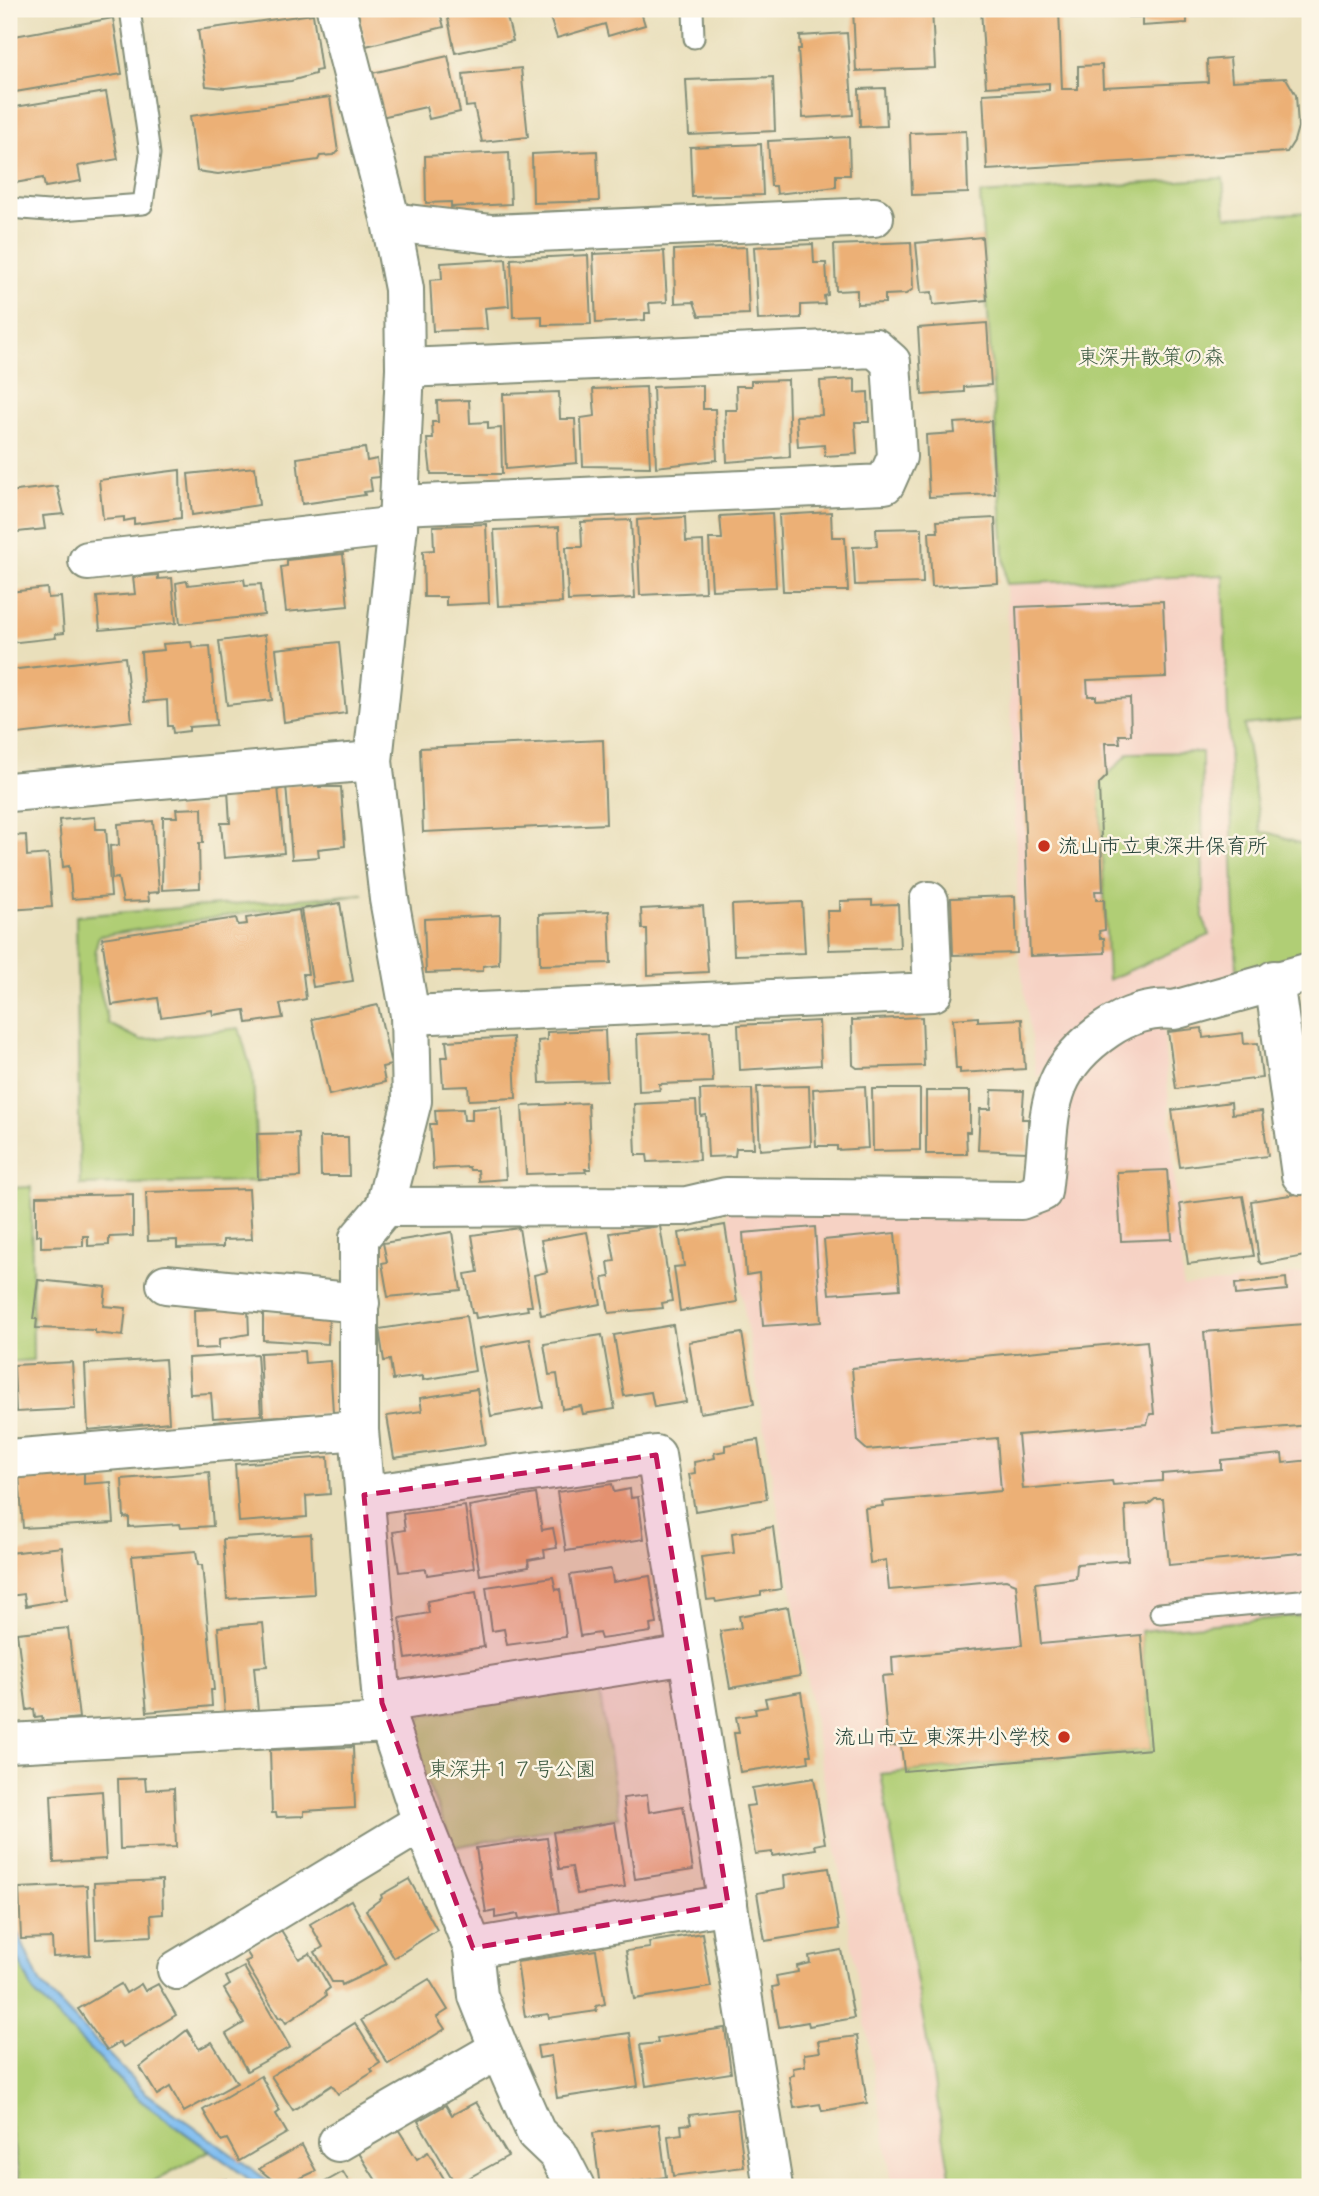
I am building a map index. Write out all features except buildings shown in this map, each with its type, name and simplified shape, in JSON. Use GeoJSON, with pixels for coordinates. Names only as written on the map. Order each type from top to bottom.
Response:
{"type":"FeatureCollection","features":[{"type":"Feature","properties":{"kind":"street"},"geometry":{"type":"LineString","coordinates":[[335,9],[391,222],[404,289],[405,368],[399,515],[373,761],[389,899],[410,1015],[412,1101],[385,1207],[359,1238],[359,1430],[386,1713],[422,1822],[473,1948],[478,1996],[499,2049],[536,2133],[558,2154],[575,2187]]}},
{"type":"Feature","properties":{"kind":"street"},"geometry":{"type":"LineString","coordinates":[[391,222],[492,234],[874,217]]}},
{"type":"Feature","properties":{"kind":"street"},"geometry":{"type":"LineString","coordinates":[[88,561],[399,515],[885,484],[897,457],[891,362],[875,348],[405,368]]}},
{"type":"Feature","properties":{"kind":"street"},"geometry":{"type":"LineString","coordinates":[[9,792],[373,761]]}},
{"type":"Feature","properties":{"kind":"street"},"geometry":{"type":"LineString","coordinates":[[410,1015],[933,992],[929,901]]}},
{"type":"Feature","properties":{"kind":"street"},"geometry":{"type":"LineString","coordinates":[[385,1207],[687,1206],[726,1197],[1021,1200],[1042,1192],[1050,1106],[1057,1084],[1070,1059],[1120,1020],[1159,1008],[1174,1010],[1310,972]]}},
{"type":"Feature","properties":{"kind":"street"},"geometry":{"type":"LineString","coordinates":[[1274,980],[1301,1175]]}},
{"type":"Feature","properties":{"kind":"street"},"geometry":{"type":"LineString","coordinates":[[166,1284],[360,1303]]}},
{"type":"Feature","properties":{"kind":"street"},"geometry":{"type":"LineString","coordinates":[[9,1459],[359,1430]]}},
{"type":"Feature","properties":{"kind":"street"},"geometry":{"type":"LineString","coordinates":[[365,1495],[656,1455],[774,2187]]}},
{"type":"Feature","properties":{"kind":"street"},"geometry":{"type":"LineString","coordinates":[[9,1743],[386,1713],[688,1655]]}},
{"type":"Feature","properties":{"kind":"street"},"geometry":{"type":"LineString","coordinates":[[177,1970],[422,1822]]}},
{"type":"Feature","properties":{"kind":"street"},"geometry":{"type":"LineString","coordinates":[[473,1948],[728,1904]]}},
{"type":"Feature","properties":{"kind":"street"},"geometry":{"type":"LineString","coordinates":[[338,2142],[499,2049]]}},
{"type":"Feature","properties":{"kind":"lane"},"geometry":{"type":"LineString","coordinates":[[9,208],[48,211],[143,204],[149,154],[130,9]]}},
{"type":"Feature","properties":{"kind":"lane"},"geometry":{"type":"LineString","coordinates":[[693,9],[694,38]]}},
{"type":"Feature","properties":{"kind":"lane"},"geometry":{"type":"LineString","coordinates":[[1160,1613],[1310,1599]]}},
{"type":"Feature","properties":{"kind":"highlighted area"},"geometry":{"type":"Polygon","coordinates":[[[656,1455],[728,1904],[473,1948],[382,1703],[364,1495],[656,1455]]]}},
{"type":"Feature","properties":{"kind":"shaded area"},"geometry":{"type":"Polygon","coordinates":[[[1223,575],[1237,973],[1061,1048],[1037,1078],[1020,961],[1006,584],[1223,575]]]}},
{"type":"Feature","properties":{"kind":"shaded area","name":"流山市立 東深井小学校"},"geometry":{"type":"Polygon","coordinates":[[[1163,1025],[1183,1287],[1310,1272],[1310,2187],[893,2187],[727,1209],[1037,1213],[1063,1119],[1083,1068],[1129,1034],[1163,1025]]]}},
{"type":"Feature","properties":{"kind":"shaded area"},"geometry":{"type":"Polygon","coordinates":[[[9,2120],[21,2187],[9,2187],[9,2120]]]}},
{"type":"Feature","properties":{"kind":"green space","name":"東深井散策の森"},"geometry":{"type":"Polygon","coordinates":[[[1223,178],[1226,217],[1310,212],[1310,718],[1244,725],[1261,832],[1310,845],[1310,953],[1237,973],[1223,575],[1006,584],[980,194],[1223,178]]]}},
{"type":"Feature","properties":{"kind":"green space"},"geometry":{"type":"Polygon","coordinates":[[[1202,752],[1203,918],[1210,935],[1108,980],[1099,784],[1129,753],[1202,752]]]}},
{"type":"Feature","properties":{"kind":"green space"},"geometry":{"type":"Polygon","coordinates":[[[364,894],[99,936],[96,969],[109,1024],[141,1040],[239,1028],[253,1076],[258,1181],[80,1185],[76,916],[364,894]]]}},
{"type":"Feature","properties":{"kind":"green space"},"geometry":{"type":"Polygon","coordinates":[[[31,1187],[33,1360],[9,1362],[9,1188],[31,1187]]]}},
{"type":"Feature","properties":{"kind":"green space"},"geometry":{"type":"Polygon","coordinates":[[[1310,1615],[1310,2187],[952,2187],[881,1774],[1151,1749],[1141,1631],[1310,1615]]]}},
{"type":"Feature","properties":{"kind":"green space","name":"東深井１７号公園"},"geometry":{"type":"Polygon","coordinates":[[[599,1687],[619,1817],[454,1847],[408,1738],[423,1715],[599,1687]]]}},
{"type":"Feature","properties":{"kind":"green space"},"geometry":{"type":"Polygon","coordinates":[[[9,1939],[34,1993],[141,2101],[209,2151],[143,2187],[21,2187],[9,2120],[9,1939]]]}},
{"type":"Feature","properties":{"kind":"water"},"geometry":{"type":"Polygon","coordinates":[[[9,1913],[40,1983],[145,2092],[277,2187],[260,2187],[141,2101],[34,1993],[9,1939],[9,1913]]]}},
{"type":"Feature","properties":{"kind":"place","name":"流山市立東深井保育所"},"geometry":{"type":"Point","coordinates":[1044,846]}},
{"type":"Feature","properties":{"kind":"place","name":"流山市立 東深井小学校"},"geometry":{"type":"Point","coordinates":[1064,1737]}}]}
